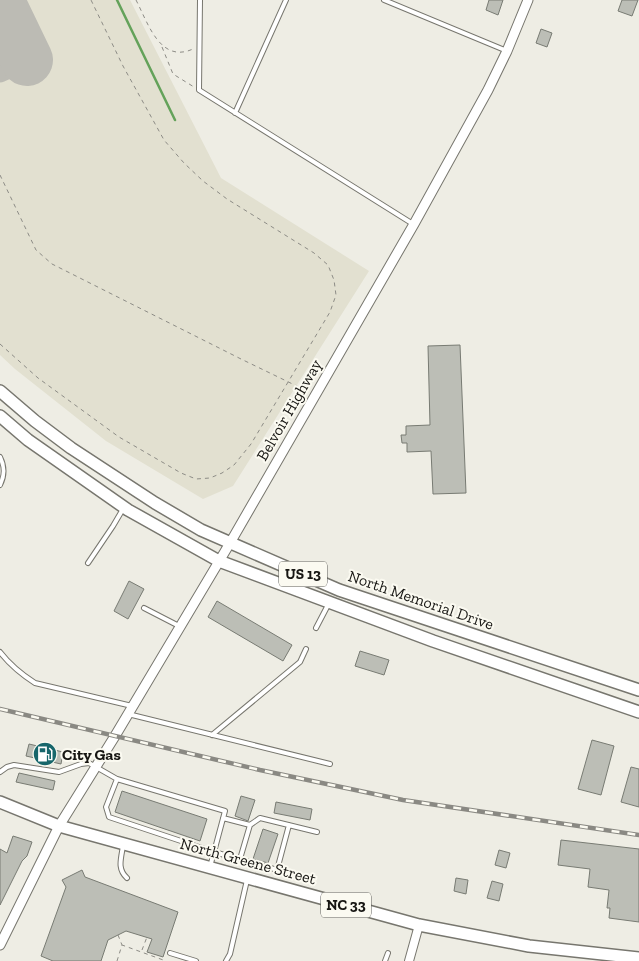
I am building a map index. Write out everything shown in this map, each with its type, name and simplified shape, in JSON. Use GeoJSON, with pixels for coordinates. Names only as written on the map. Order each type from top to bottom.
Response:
{"type":"FeatureCollection","features":[{"type":"Feature","properties":{"kind":"main road","name":"North Memorial Drive"},"geometry":{"type":"LineString","coordinates":[[0,391],[71,448],[155,503],[201,530],[339,590],[639,690]]}},
{"type":"Feature","properties":{"kind":"main road","name":"North Memorial Drive"},"geometry":{"type":"LineString","coordinates":[[0,416],[28,440],[124,507],[219,561],[433,642],[639,712]]}},
{"type":"Feature","properties":{"kind":"main road","name":"North Greene Street"},"geometry":{"type":"LineString","coordinates":[[0,802],[59,826],[420,925],[588,957],[639,958]]}},
{"type":"Feature","properties":{"kind":"street","name":"Belvoir Highway"},"geometry":{"type":"LineString","coordinates":[[0,944],[59,826],[219,561],[414,224],[488,90],[507,51],[528,0]]}},
{"type":"Feature","properties":{"kind":"street"},"geometry":{"type":"LineString","coordinates":[[409,961],[420,925]]}},
{"type":"Feature","properties":{"kind":"lane"},"geometry":{"type":"LineString","coordinates":[[200,0],[199,90],[414,224]]}},
{"type":"Feature","properties":{"kind":"lane"},"geometry":{"type":"LineString","coordinates":[[235,113],[286,0]]}},
{"type":"Feature","properties":{"kind":"lane"},"geometry":{"type":"LineString","coordinates":[[384,0],[507,51]]}},
{"type":"Feature","properties":{"kind":"lane"},"geometry":{"type":"LineString","coordinates":[[0,457],[4,466],[4,474],[0,485]]}},
{"type":"Feature","properties":{"kind":"lane"},"geometry":{"type":"LineString","coordinates":[[88,563],[124,507]]}},
{"type":"Feature","properties":{"kind":"lane"},"geometry":{"type":"LineString","coordinates":[[316,628],[328,603]]}},
{"type":"Feature","properties":{"kind":"lane"},"geometry":{"type":"LineString","coordinates":[[144,608],[179,626]]}},
{"type":"Feature","properties":{"kind":"lane"},"geometry":{"type":"LineString","coordinates":[[212,735],[300,662],[306,649]]}},
{"type":"Feature","properties":{"kind":"lane"},"geometry":{"type":"LineString","coordinates":[[0,652],[15,668],[36,683],[132,706]]}},
{"type":"Feature","properties":{"kind":"lane"},"geometry":{"type":"LineString","coordinates":[[128,714],[330,764]]}},
{"type":"Feature","properties":{"kind":"lane"},"geometry":{"type":"LineString","coordinates":[[0,772],[14,765],[59,772],[89,763],[117,779],[225,811],[210,868]]}},
{"type":"Feature","properties":{"kind":"lane"},"geometry":{"type":"LineString","coordinates":[[117,779],[106,807],[109,817],[214,852],[306,878]]}},
{"type":"Feature","properties":{"kind":"lane"},"geometry":{"type":"LineString","coordinates":[[223,818],[250,825]]}},
{"type":"Feature","properties":{"kind":"lane"},"geometry":{"type":"LineString","coordinates":[[240,860],[250,825],[260,818],[317,832]]}},
{"type":"Feature","properties":{"kind":"lane"},"geometry":{"type":"LineString","coordinates":[[277,870],[289,825]]}},
{"type":"Feature","properties":{"kind":"lane"},"geometry":{"type":"LineString","coordinates":[[124,844],[120,868],[122,874],[127,878]]}},
{"type":"Feature","properties":{"kind":"lane"},"geometry":{"type":"LineString","coordinates":[[226,961],[230,954],[248,878]]}},
{"type":"Feature","properties":{"kind":"lane"},"geometry":{"type":"LineString","coordinates":[[170,953],[196,961]]}},
{"type":"Feature","properties":{"kind":"lane"},"geometry":{"type":"LineString","coordinates":[[385,961],[388,953]]}},
{"type":"Feature","properties":{"kind":"path"},"geometry":{"type":"LineString","coordinates":[[0,344],[38,378],[119,437],[181,473],[196,478],[210,478],[234,465],[251,444],[330,312],[336,295],[334,280],[328,265],[314,253],[226,200],[184,163],[164,140],[152,121],[90,0]]}},
{"type":"Feature","properties":{"kind":"path"},"geometry":{"type":"LineString","coordinates":[[136,0],[154,35],[162,46],[173,74],[199,90]]}},
{"type":"Feature","properties":{"kind":"path"},"geometry":{"type":"LineString","coordinates":[[162,46],[178,53],[185,52],[199,44]]}},
{"type":"Feature","properties":{"kind":"path"},"geometry":{"type":"LineString","coordinates":[[0,175],[36,250],[52,264],[315,394]]}},
{"type":"Feature","properties":{"kind":"path"},"geometry":{"type":"LineString","coordinates":[[116,961],[122,946],[118,935]]}},
{"type":"Feature","properties":{"kind":"path"},"geometry":{"type":"LineString","coordinates":[[142,950],[146,937]]}},
{"type":"Feature","properties":{"kind":"path"},"geometry":{"type":"LineString","coordinates":[[122,946],[166,961]]}},
{"type":"Feature","properties":{"kind":"shaded area"},"geometry":{"type":"Polygon","coordinates":[[[0,0],[130,0],[221,178],[369,271],[233,486],[203,499],[106,441],[0,355],[0,0]]]}},
{"type":"Feature","properties":{"kind":"building"},"geometry":{"type":"Polygon","coordinates":[[[489,0],[503,0],[498,15],[486,10],[489,0]]]}},
{"type":"Feature","properties":{"kind":"building"},"geometry":{"type":"Polygon","coordinates":[[[622,0],[638,0],[632,16],[618,11],[622,0]]]}},
{"type":"Feature","properties":{"kind":"building"},"geometry":{"type":"Polygon","coordinates":[[[541,29],[552,33],[547,47],[536,43],[541,29]]]}},
{"type":"Feature","properties":{"kind":"building"},"geometry":{"type":"Polygon","coordinates":[[[460,345],[466,493],[433,494],[431,451],[407,452],[407,443],[402,443],[401,435],[406,435],[406,426],[430,425],[428,346],[460,345]]]}},
{"type":"Feature","properties":{"kind":"building"},"geometry":{"type":"Polygon","coordinates":[[[129,581],[144,589],[128,619],[114,611],[129,581]]]}},
{"type":"Feature","properties":{"kind":"building"},"geometry":{"type":"Polygon","coordinates":[[[217,601],[292,645],[283,661],[208,617],[217,601]]]}},
{"type":"Feature","properties":{"kind":"building"},"geometry":{"type":"Polygon","coordinates":[[[360,651],[389,660],[384,675],[355,666],[360,651]]]}},
{"type":"Feature","properties":{"kind":"building"},"geometry":{"type":"Polygon","coordinates":[[[592,740],[614,746],[601,795],[578,789],[592,740]]]}},
{"type":"Feature","properties":{"kind":"building","name":"City Gas"},"geometry":{"type":"Polygon","coordinates":[[[29,744],[63,752],[61,764],[26,756],[29,744]]]}},
{"type":"Feature","properties":{"kind":"building"},"geometry":{"type":"Polygon","coordinates":[[[631,767],[639,769],[639,807],[621,802],[631,767]]]}},
{"type":"Feature","properties":{"kind":"building","name":"City Gas"},"geometry":{"type":"Polygon","coordinates":[[[19,773],[55,781],[53,790],[16,782],[19,773]]]}},
{"type":"Feature","properties":{"kind":"building"},"geometry":{"type":"Polygon","coordinates":[[[122,791],[207,819],[200,841],[115,812],[122,791]]]}},
{"type":"Feature","properties":{"kind":"building"},"geometry":{"type":"Polygon","coordinates":[[[241,796],[255,800],[248,821],[235,816],[241,796]]]}},
{"type":"Feature","properties":{"kind":"building"},"geometry":{"type":"Polygon","coordinates":[[[276,802],[312,809],[310,820],[274,813],[276,802]]]}},
{"type":"Feature","properties":{"kind":"building"},"geometry":{"type":"Polygon","coordinates":[[[263,829],[278,834],[268,863],[253,859],[263,829]]]}},
{"type":"Feature","properties":{"kind":"building"},"geometry":{"type":"Polygon","coordinates":[[[13,836],[32,842],[27,856],[22,861],[0,905],[0,849],[7,853],[13,836]]]}},
{"type":"Feature","properties":{"kind":"building"},"geometry":{"type":"Polygon","coordinates":[[[561,840],[639,849],[639,922],[609,918],[610,908],[607,908],[609,890],[588,887],[590,869],[558,865],[561,840]]]}},
{"type":"Feature","properties":{"kind":"building"},"geometry":{"type":"Polygon","coordinates":[[[499,850],[510,853],[506,868],[495,865],[499,850]]]}},
{"type":"Feature","properties":{"kind":"building"},"geometry":{"type":"Polygon","coordinates":[[[82,870],[85,877],[178,912],[163,957],[147,952],[152,939],[126,931],[108,940],[101,961],[53,961],[41,956],[66,887],[62,880],[82,870]]]}},
{"type":"Feature","properties":{"kind":"building"},"geometry":{"type":"Polygon","coordinates":[[[456,878],[468,880],[466,894],[454,891],[456,878]]]}},
{"type":"Feature","properties":{"kind":"building"},"geometry":{"type":"Polygon","coordinates":[[[492,881],[503,884],[499,901],[487,898],[492,881]]]}},
{"type":"Feature","properties":{"kind":"waterway"},"geometry":{"type":"LineString","coordinates":[[117,0],[175,120]]}},
{"type":"Feature","properties":{"kind":"taxiway"},"geometry":{"type":"LineString","coordinates":[[0,72],[27,60]]}},
{"type":"Feature","properties":{"kind":"runway"},"geometry":{"type":"LineString","coordinates":[[0,4],[27,60]]}},
{"type":"Feature","properties":{"kind":"railway"},"geometry":{"type":"LineString","coordinates":[[0,709],[260,770],[403,800],[639,835]]}},
{"type":"Feature","properties":{"kind":"place","name":"City Gas"},"geometry":{"type":"Point","coordinates":[45,754]}}]}
